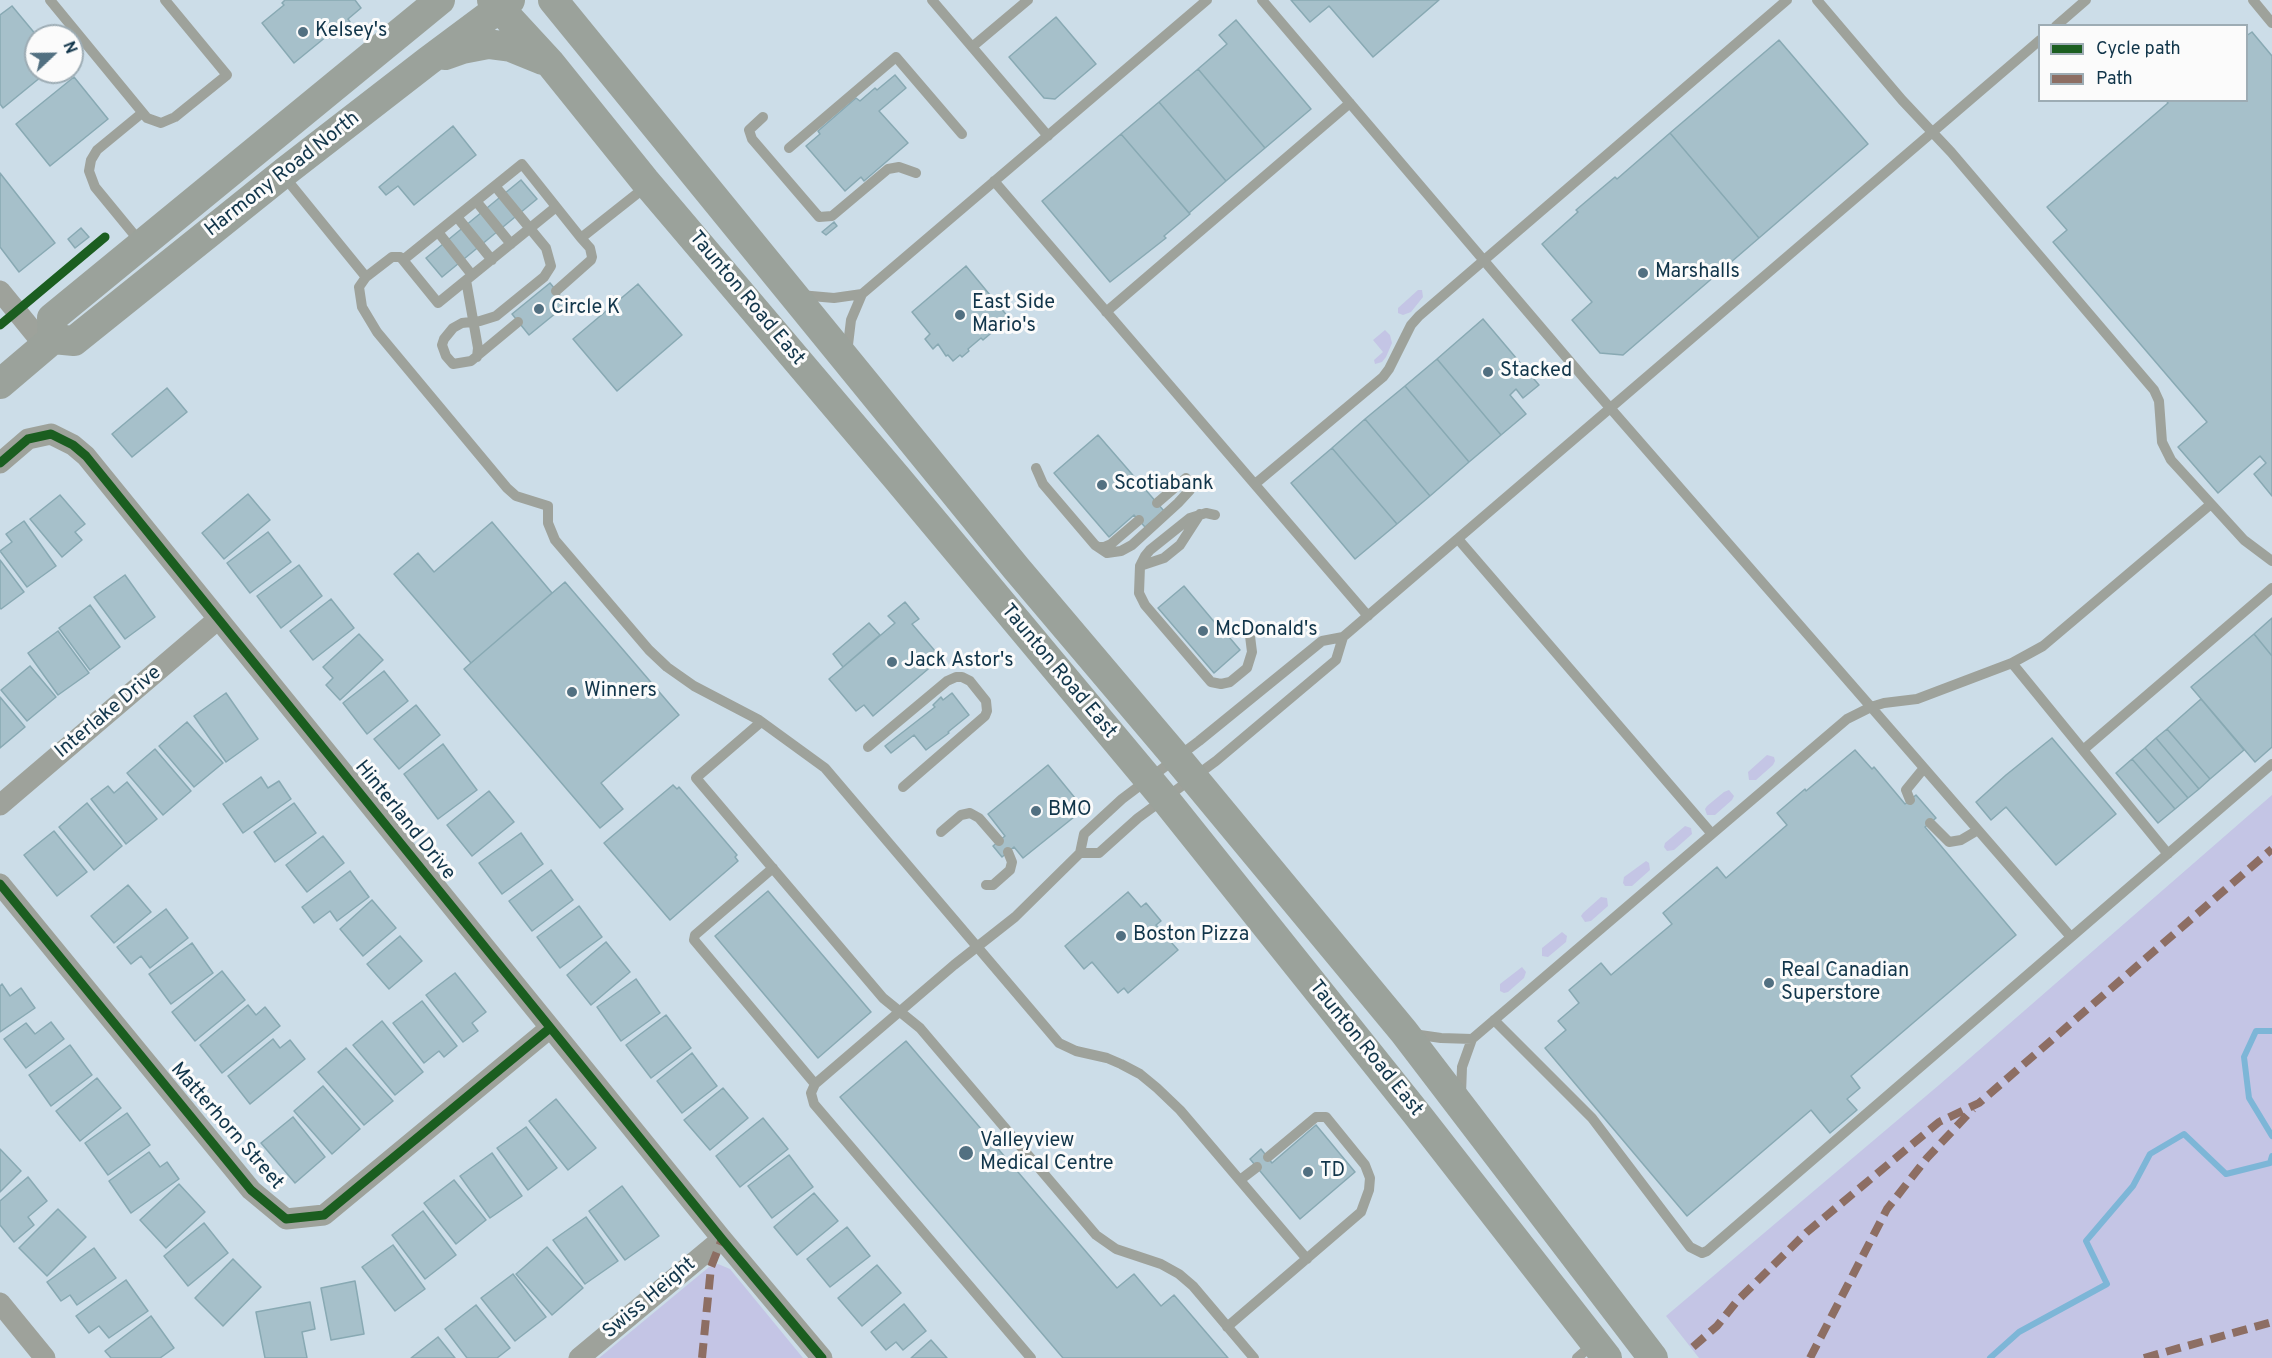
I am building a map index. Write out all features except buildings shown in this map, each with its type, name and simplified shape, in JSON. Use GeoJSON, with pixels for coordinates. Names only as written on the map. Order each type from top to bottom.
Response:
{"type":"FeatureCollection","features":[{"type":"Feature","properties":{"kind":"main road"},"geometry":{"type":"LineString","coordinates":[[400,34],[414,0]]}},
{"type":"Feature","properties":{"kind":"main road","name":"Harmony Road North"},"geometry":{"type":"LineString","coordinates":[[440,0],[52,318],[49,343],[74,341],[500,3]]}},
{"type":"Feature","properties":{"kind":"main road","name":"Taunton Road East"},"geometry":{"type":"LineString","coordinates":[[553,0],[1016,568],[1186,768],[1404,1032],[1462,1111],[1653,1358]]}},
{"type":"Feature","properties":{"kind":"main road"},"geometry":{"type":"LineString","coordinates":[[581,0],[586,25],[601,58]]}},
{"type":"Feature","properties":{"kind":"main road","name":"Taunton Road East"},"geometry":{"type":"LineString","coordinates":[[500,3],[648,184],[905,487],[1156,789],[1416,1113],[1593,1353]]}},
{"type":"Feature","properties":{"kind":"main road"},"geometry":{"type":"LineString","coordinates":[[428,61],[462,49],[488,44],[511,47],[550,63]]}},
{"type":"Feature","properties":{"kind":"main road"},"geometry":{"type":"LineString","coordinates":[[0,384],[49,343]]}},
{"type":"Feature","properties":{"kind":"street"},"geometry":{"type":"LineString","coordinates":[[0,291],[49,343]]}},
{"type":"Feature","properties":{"kind":"street","name":"Hinterland Drive"},"geometry":{"type":"LineString","coordinates":[[0,463],[28,439],[51,434],[73,445],[86,456],[722,1239],[822,1358]]}},
{"type":"Feature","properties":{"kind":"street","name":"Interlake Drive"},"geometry":{"type":"LineString","coordinates":[[0,805],[218,620]]}},
{"type":"Feature","properties":{"kind":"street","name":"Matterhorn Street"},"geometry":{"type":"LineString","coordinates":[[0,884],[251,1190],[286,1220],[324,1215],[550,1028]]}},
{"type":"Feature","properties":{"kind":"street","name":"Swiss Height"},"geometry":{"type":"LineString","coordinates":[[579,1358],[722,1239]]}},
{"type":"Feature","properties":{"kind":"street"},"geometry":{"type":"LineString","coordinates":[[0,1303],[45,1358]]}},
{"type":"Feature","properties":{"kind":"lane"},"geometry":{"type":"LineString","coordinates":[[50,0],[142,113],[152,121],[161,123],[170,121],[227,75],[165,0]]}},
{"type":"Feature","properties":{"kind":"lane"},"geometry":{"type":"LineString","coordinates":[[933,0],[1048,136]]}},
{"type":"Feature","properties":{"kind":"lane"},"geometry":{"type":"LineString","coordinates":[[972,47],[1028,0]]}},
{"type":"Feature","properties":{"kind":"lane"},"geometry":{"type":"LineString","coordinates":[[847,359],[851,320],[862,294],[1207,0]]}},
{"type":"Feature","properties":{"kind":"lane"},"geometry":{"type":"LineString","coordinates":[[1262,0],[1611,408],[2071,937]]}},
{"type":"Feature","properties":{"kind":"lane"},"geometry":{"type":"LineString","coordinates":[[1255,484],[1383,377],[1411,325],[1483,259],[1787,0]]}},
{"type":"Feature","properties":{"kind":"lane"},"geometry":{"type":"LineString","coordinates":[[1817,0],[2154,390],[2158,401],[2160,434],[2171,460],[2244,540],[2272,561]]}},
{"type":"Feature","properties":{"kind":"lane"},"geometry":{"type":"LineString","coordinates":[[2058,24],[2086,0]]}},
{"type":"Feature","properties":{"kind":"lane"},"geometry":{"type":"LineString","coordinates":[[2253,0],[2272,23]]}},
{"type":"Feature","properties":{"kind":"lane"},"geometry":{"type":"LineString","coordinates":[[1080,853],[1099,853],[1138,818],[1156,789],[1186,768],[1322,640],[1343,637],[2038,42]]}},
{"type":"Feature","properties":{"kind":"lane"},"geometry":{"type":"LineString","coordinates":[[789,148],[896,57],[962,134]]}},
{"type":"Feature","properties":{"kind":"lane"},"geometry":{"type":"LineString","coordinates":[[1106,312],[1350,103]]}},
{"type":"Feature","properties":{"kind":"lane"},"geometry":{"type":"LineString","coordinates":[[142,113],[97,150],[91,159],[89,171],[95,187],[142,244]]}},
{"type":"Feature","properties":{"kind":"lane"},"geometry":{"type":"LineString","coordinates":[[763,117],[749,130],[752,139],[819,217],[826,218],[834,214],[888,169],[899,167],[916,173]]}},
{"type":"Feature","properties":{"kind":"lane"},"geometry":{"type":"LineString","coordinates":[[403,260],[522,164],[590,248],[591,260],[556,291]]}},
{"type":"Feature","properties":{"kind":"lane"},"geometry":{"type":"LineString","coordinates":[[283,174],[366,277]]}},
{"type":"Feature","properties":{"kind":"lane"},"geometry":{"type":"LineString","coordinates":[[994,181],[1368,616]]}},
{"type":"Feature","properties":{"kind":"lane"},"geometry":{"type":"LineString","coordinates":[[581,238],[648,184]]}},
{"type":"Feature","properties":{"kind":"lane"},"geometry":{"type":"LineString","coordinates":[[495,186],[549,254],[551,266],[549,272],[496,316],[462,323],[447,333],[442,345],[446,356],[453,364],[464,364],[477,357],[518,322]]}},
{"type":"Feature","properties":{"kind":"lane"},"geometry":{"type":"LineString","coordinates":[[476,201],[511,244]]}},
{"type":"Feature","properties":{"kind":"lane"},"geometry":{"type":"LineString","coordinates":[[556,207],[438,303],[403,260],[392,257],[366,277],[359,287],[360,299],[366,315],[377,332],[509,490],[516,496],[548,506],[548,524],[555,540],[640,640],[667,667],[694,687],[761,723],[830,773],[1059,1043],[1076,1051],[1107,1058],[1147,1080],[1180,1110],[1307,1259]]}},
{"type":"Feature","properties":{"kind":"lane"},"geometry":{"type":"LineString","coordinates":[[457,217],[492,260]]}},
{"type":"Feature","properties":{"kind":"lane"},"geometry":{"type":"LineString","coordinates":[[438,232],[469,278],[478,348],[477,357]]}},
{"type":"Feature","properties":{"kind":"lane"},"geometry":{"type":"LineString","coordinates":[[794,294],[834,298],[862,294]]}},
{"type":"Feature","properties":{"kind":"lane"},"geometry":{"type":"LineString","coordinates":[[1036,468],[1043,484],[1098,547],[1111,553],[1132,545],[1178,503],[1190,490],[1188,481],[1158,503]]}},
{"type":"Feature","properties":{"kind":"lane"},"geometry":{"type":"LineString","coordinates":[[1462,1111],[1460,1076],[1472,1039],[1847,719],[1884,703],[1917,699],[2012,663],[2043,646],[2211,504]]}},
{"type":"Feature","properties":{"kind":"lane"},"geometry":{"type":"LineString","coordinates":[[1215,515],[1200,514],[1186,520],[1158,543],[1145,556],[1140,566],[1138,587],[1143,601],[1211,682],[1221,684],[1230,682],[1247,668],[1252,652],[1250,636]]}},
{"type":"Feature","properties":{"kind":"lane"},"geometry":{"type":"LineString","coordinates":[[1098,547],[1111,544],[1139,520]]}},
{"type":"Feature","properties":{"kind":"lane"},"geometry":{"type":"LineString","coordinates":[[1458,539],[1712,834]]}},
{"type":"Feature","properties":{"kind":"lane"},"geometry":{"type":"LineString","coordinates":[[2083,750],[2272,588]]}},
{"type":"Feature","properties":{"kind":"lane"},"geometry":{"type":"LineString","coordinates":[[1031,1358],[814,1104],[811,1093],[815,1084],[1015,917],[1080,853],[1084,834],[1122,799],[1156,789],[1336,660],[1343,637]]}},
{"type":"Feature","properties":{"kind":"lane"},"geometry":{"type":"LineString","coordinates":[[2012,663],[2168,854]]}},
{"type":"Feature","properties":{"kind":"lane"},"geometry":{"type":"LineString","coordinates":[[868,747],[947,681],[956,677],[970,681],[986,701],[985,716],[903,787]]}},
{"type":"Feature","properties":{"kind":"lane"},"geometry":{"type":"LineString","coordinates":[[761,723],[696,778],[883,998],[920,1028],[1101,1240],[1116,1249],[1161,1264],[1179,1274],[1193,1286],[1254,1358]]}},
{"type":"Feature","properties":{"kind":"lane"},"geometry":{"type":"LineString","coordinates":[[1494,1020],[1592,1118],[1690,1246],[1697,1253],[1702,1253],[2272,764]]}},
{"type":"Feature","properties":{"kind":"lane"},"geometry":{"type":"LineString","coordinates":[[1910,800],[1906,790],[1924,768]]}},
{"type":"Feature","properties":{"kind":"lane"},"geometry":{"type":"LineString","coordinates":[[941,832],[962,815],[973,813],[999,841]]}},
{"type":"Feature","properties":{"kind":"lane"},"geometry":{"type":"LineString","coordinates":[[1930,823],[1949,842],[1961,840],[1978,830]]}},
{"type":"Feature","properties":{"kind":"lane"},"geometry":{"type":"LineString","coordinates":[[986,885],[993,885],[1010,870],[1012,862],[1008,852]]}},
{"type":"Feature","properties":{"kind":"lane"},"geometry":{"type":"LineString","coordinates":[[773,868],[695,935],[694,940],[815,1084]]}},
{"type":"Feature","properties":{"kind":"lane"},"geometry":{"type":"LineString","coordinates":[[1404,1032],[1442,1038],[1472,1039]]}},
{"type":"Feature","properties":{"kind":"lane"},"geometry":{"type":"LineString","coordinates":[[1227,1327],[1361,1212],[1369,1190],[1368,1171],[1326,1117],[1316,1117],[1268,1157]]}},
{"type":"Feature","properties":{"kind":"lane"},"geometry":{"type":"LineString","coordinates":[[1240,1180],[1257,1167]]}},
{"type":"Feature","properties":{"kind":"shaded area"},"geometry":{"type":"Polygon","coordinates":[[[1418,290],[1422,290],[1423,297],[1411,312],[1403,315],[1398,313],[1398,308],[1418,290]]]}},
{"type":"Feature","properties":{"kind":"shaded area"},"geometry":{"type":"Polygon","coordinates":[[[1385,330],[1390,335],[1392,343],[1382,362],[1375,364],[1374,360],[1383,352],[1373,340],[1385,330]]]}},
{"type":"Feature","properties":{"kind":"shaded area"},"geometry":{"type":"Polygon","coordinates":[[[1767,755],[1774,757],[1773,765],[1756,780],[1749,780],[1748,772],[1767,755]]]}},
{"type":"Feature","properties":{"kind":"shaded area"},"geometry":{"type":"Polygon","coordinates":[[[1729,790],[1734,796],[1732,800],[1715,815],[1707,815],[1705,809],[1707,806],[1729,790]]]}},
{"type":"Feature","properties":{"kind":"shaded area"},"geometry":{"type":"Polygon","coordinates":[[[2272,795],[2272,1358],[1699,1358],[1666,1316],[1939,1085],[2272,795]]]}},
{"type":"Feature","properties":{"kind":"shaded area"},"geometry":{"type":"Polygon","coordinates":[[[1685,826],[1691,828],[1692,834],[1674,850],[1667,851],[1664,847],[1665,843],[1685,826]]]}},
{"type":"Feature","properties":{"kind":"shaded area"},"geometry":{"type":"Polygon","coordinates":[[[1646,861],[1649,863],[1650,870],[1632,886],[1625,886],[1624,877],[1646,861]]]}},
{"type":"Feature","properties":{"kind":"shaded area"},"geometry":{"type":"Polygon","coordinates":[[[1601,897],[1607,898],[1608,906],[1591,921],[1585,922],[1581,916],[1601,897]]]}},
{"type":"Feature","properties":{"kind":"shaded area"},"geometry":{"type":"Polygon","coordinates":[[[1562,932],[1567,936],[1566,942],[1548,957],[1542,956],[1542,948],[1562,932]]]}},
{"type":"Feature","properties":{"kind":"shaded area"},"geometry":{"type":"Polygon","coordinates":[[[1522,967],[1526,972],[1524,978],[1508,992],[1500,991],[1500,984],[1522,967]]]}},
{"type":"Feature","properties":{"kind":"shaded area"},"geometry":{"type":"Polygon","coordinates":[[[718,1264],[730,1269],[803,1358],[599,1358],[709,1267],[718,1264]]]}},
{"type":"Feature","properties":{"kind":"waterway"},"geometry":{"type":"LineString","coordinates":[[2272,1031],[2256,1031],[2244,1057],[2249,1098],[2272,1136]]}},
{"type":"Feature","properties":{"kind":"waterway"},"geometry":{"type":"LineString","coordinates":[[1990,1358],[2019,1332],[2107,1284],[2086,1241],[2133,1186],[2150,1154],[2184,1134],[2226,1174],[2270,1163],[2272,1156]]}},
{"type":"Feature","properties":{"kind":"marked path"},"geometry":{"type":"LineString","coordinates":[[1693,1347],[1717,1326],[1738,1300],[1807,1232],[1939,1122],[1979,1103],[2272,849]]}},
{"type":"Feature","properties":{"kind":"marked path"},"geometry":{"type":"LineString","coordinates":[[1810,1358],[1887,1209],[1927,1158],[1973,1109]]}},
{"type":"Feature","properties":{"kind":"marked path"},"geometry":{"type":"LineString","coordinates":[[702,1358],[711,1267],[722,1239]]}},
{"type":"Feature","properties":{"kind":"marked path"},"geometry":{"type":"LineString","coordinates":[[2144,1358],[2272,1322]]}},
{"type":"Feature","properties":{"kind":"cycle path"},"geometry":{"type":"LineString","coordinates":[[0,325],[105,237]]}},
{"type":"Feature","properties":{"kind":"cycle path"},"geometry":{"type":"LineString","coordinates":[[0,463],[28,439],[51,434],[73,445],[86,456],[722,1239],[822,1358]]}},
{"type":"Feature","properties":{"kind":"cycle path"},"geometry":{"type":"LineString","coordinates":[[0,884],[251,1190],[286,1219],[324,1215],[550,1028]]}},
{"type":"Feature","properties":{"kind":"place","name":"Kelsey's"},"geometry":{"type":"Point","coordinates":[303,32]}},
{"type":"Feature","properties":{"kind":"place","name":"Marshalls"},"geometry":{"type":"Point","coordinates":[1643,273]}},
{"type":"Feature","properties":{"kind":"place","name":"Circle K"},"geometry":{"type":"Point","coordinates":[539,309]}},
{"type":"Feature","properties":{"kind":"place","name":"East Side Mario's"},"geometry":{"type":"Point","coordinates":[960,315]}},
{"type":"Feature","properties":{"kind":"place","name":"Stacked"},"geometry":{"type":"Point","coordinates":[1488,372]}},
{"type":"Feature","properties":{"kind":"place","name":"Scotiabank"},"geometry":{"type":"Point","coordinates":[1102,485]}},
{"type":"Feature","properties":{"kind":"place","name":"McDonald's"},"geometry":{"type":"Point","coordinates":[1203,631]}},
{"type":"Feature","properties":{"kind":"place","name":"Jack Astor's"},"geometry":{"type":"Point","coordinates":[892,662]}},
{"type":"Feature","properties":{"kind":"place","name":"Winners"},"geometry":{"type":"Point","coordinates":[572,692]}},
{"type":"Feature","properties":{"kind":"place","name":"BMO"},"geometry":{"type":"Point","coordinates":[1036,811]}},
{"type":"Feature","properties":{"kind":"place","name":"Boston Pizza"},"geometry":{"type":"Point","coordinates":[1121,936]}},
{"type":"Feature","properties":{"kind":"place","name":"Real Canadian Superstore"},"geometry":{"type":"Point","coordinates":[1769,983]}},
{"type":"Feature","properties":{"kind":"place","name":"Valleyview Medical Centre"},"geometry":{"type":"Point","coordinates":[966,1153]}},
{"type":"Feature","properties":{"kind":"place","name":"TD"},"geometry":{"type":"Point","coordinates":[1308,1172]}}]}
